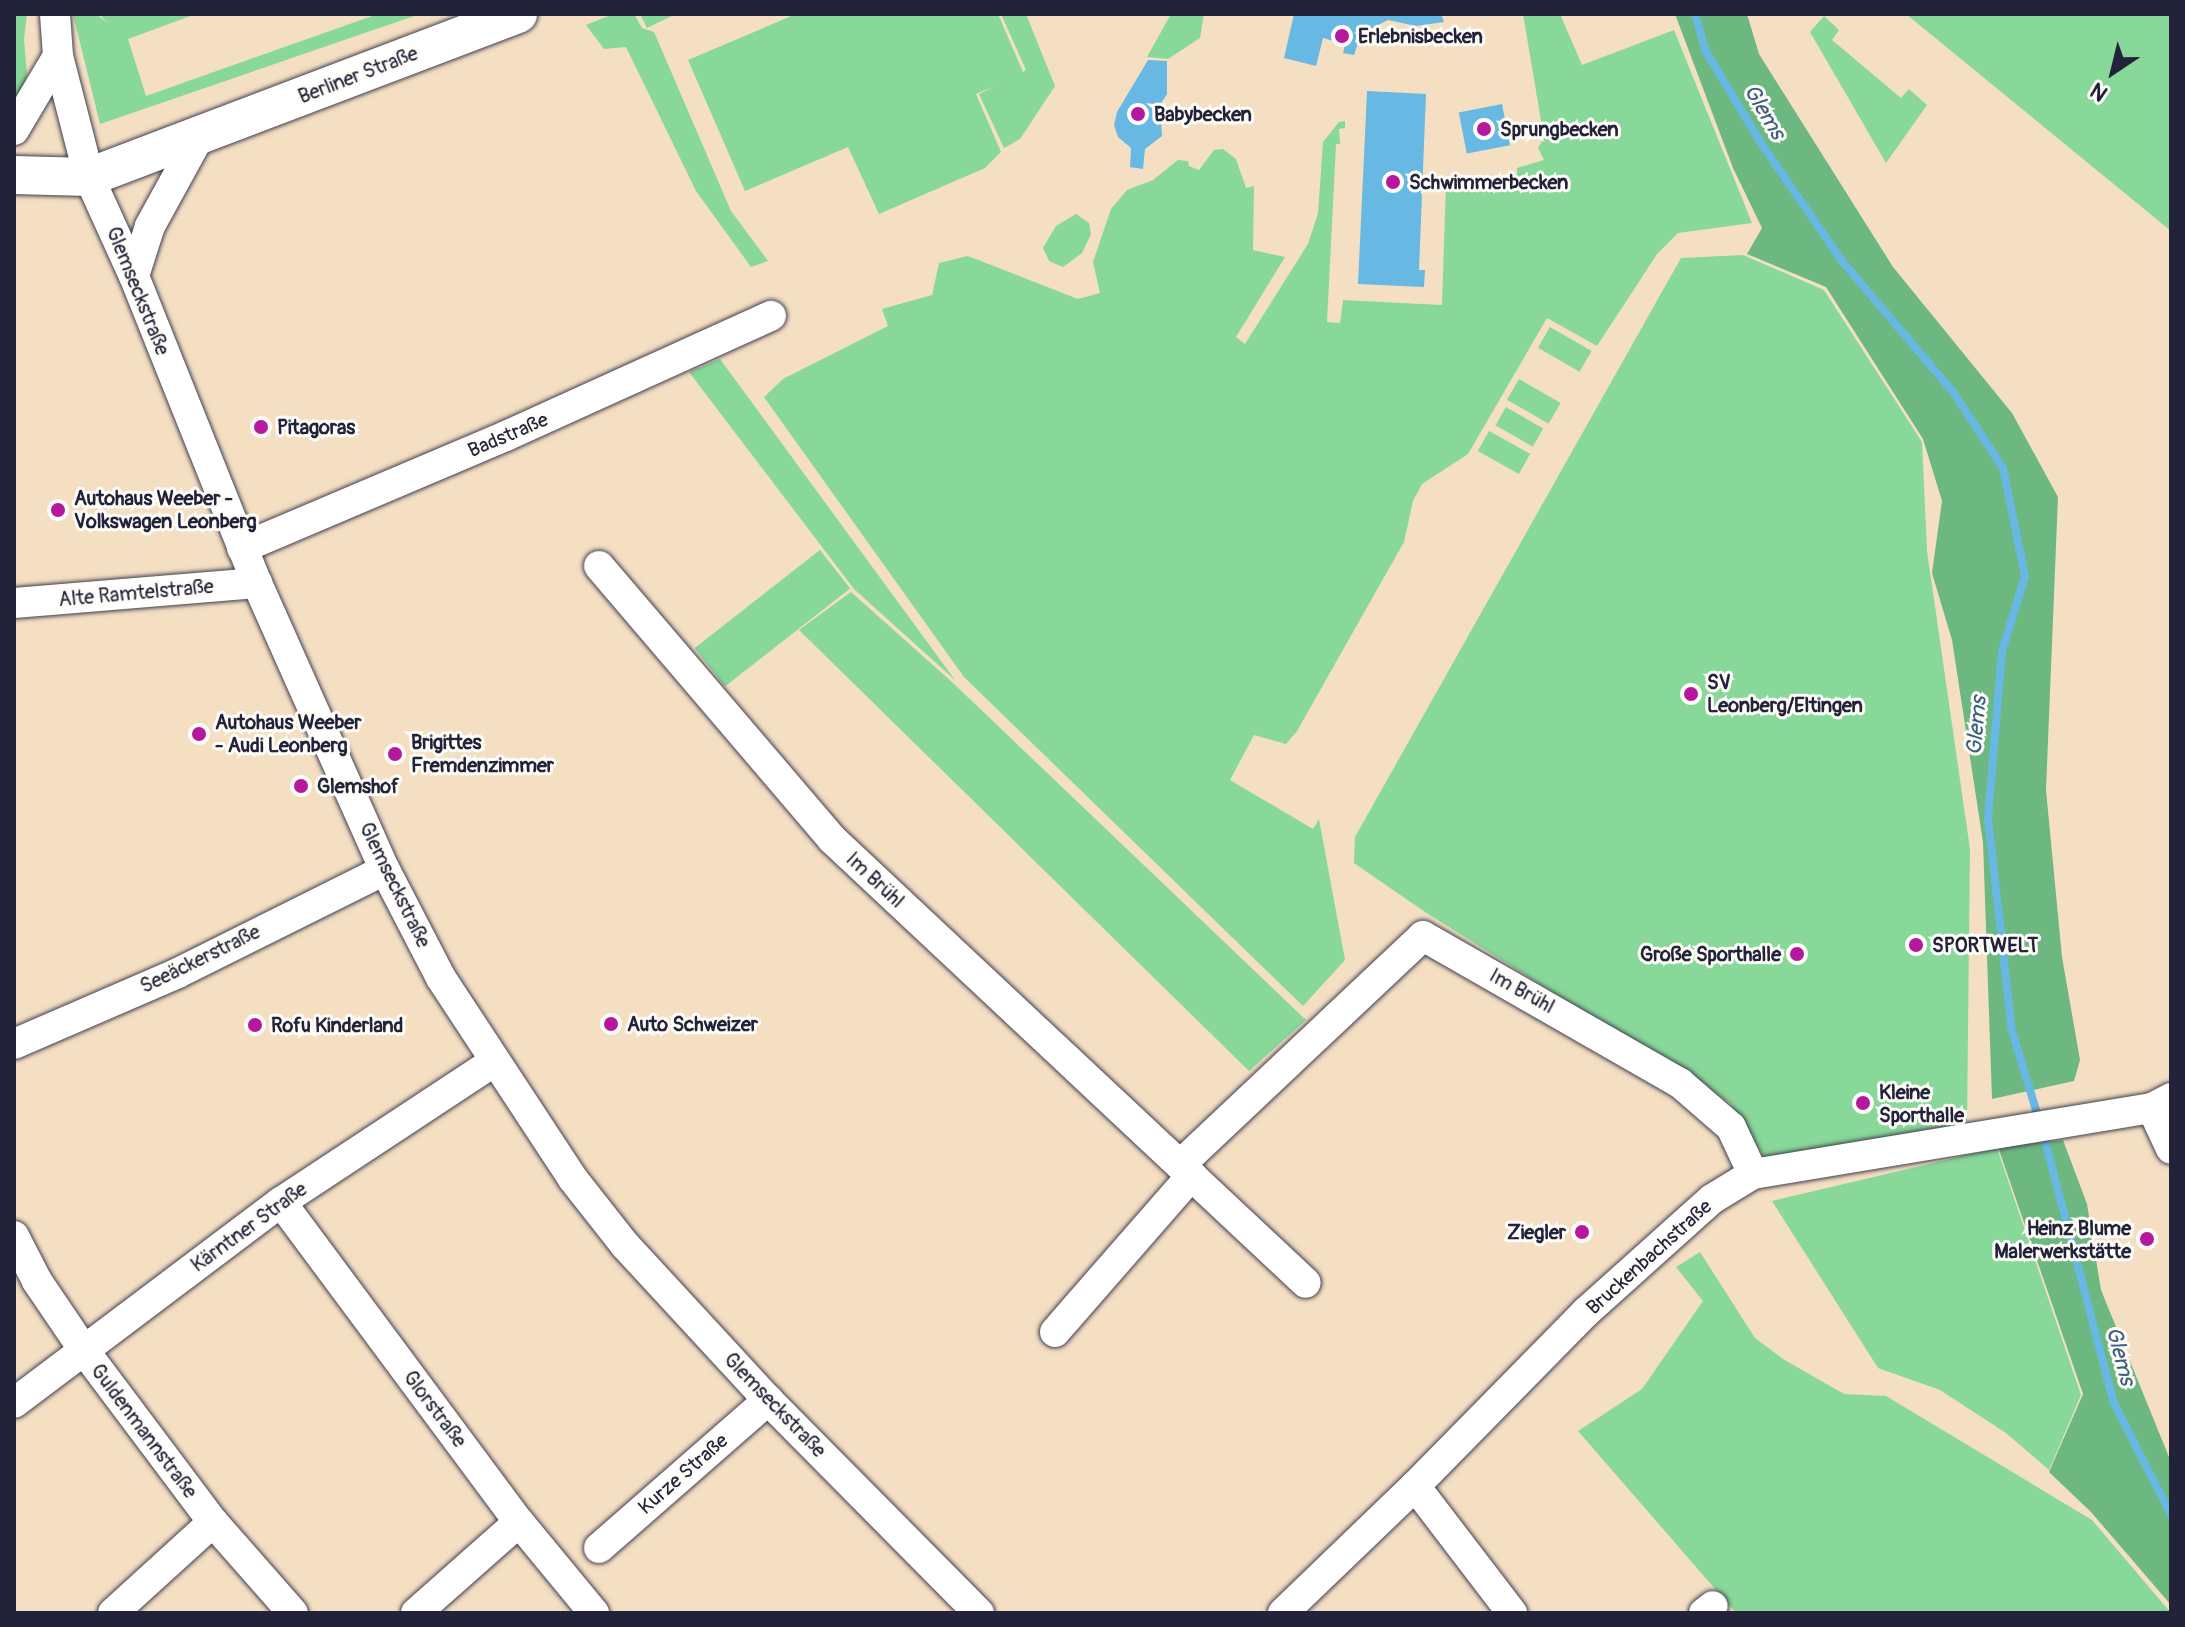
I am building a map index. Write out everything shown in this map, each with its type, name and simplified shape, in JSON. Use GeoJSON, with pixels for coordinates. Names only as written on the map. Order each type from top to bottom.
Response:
{"type":"FeatureCollection","features":[{"type":"Feature","properties":{"kind":"main road","name":"Berliner Straße"},"geometry":{"type":"LineString","coordinates":[[14,175],[89,177],[518,14]]}},
{"type":"Feature","properties":{"kind":"street","name":"Glemseckstraße"},"geometry":{"type":"LineString","coordinates":[[55,14],[58,56],[89,177],[134,276],[257,583],[385,870],[441,978],[493,1062],[573,1179],[625,1245],[768,1400],[979,1613]]}},
{"type":"Feature","properties":{"kind":"street"},"geometry":{"type":"LineString","coordinates":[[14,130],[58,56]]}},
{"type":"Feature","properties":{"kind":"street"},"geometry":{"type":"LineString","coordinates":[[134,276],[150,226],[199,137]]}},
{"type":"Feature","properties":{"kind":"street","name":"Badstraße"},"geometry":{"type":"LineString","coordinates":[[242,548],[506,436],[771,316]]}},
{"type":"Feature","properties":{"kind":"street","name":"Im Brühl"},"geometry":{"type":"LineString","coordinates":[[599,566],[832,839],[1306,1283]]}},
{"type":"Feature","properties":{"kind":"street","name":"Alte Ramtelstraße"},"geometry":{"type":"LineString","coordinates":[[14,603],[257,583]]}},
{"type":"Feature","properties":{"kind":"street","name":"Seeäckerstraße"},"geometry":{"type":"LineString","coordinates":[[14,1044],[178,973],[385,870]]}},
{"type":"Feature","properties":{"kind":"street","name":"Im Brühl"},"geometry":{"type":"LineString","coordinates":[[1187,1170],[1423,936],[1680,1083],[1731,1127],[1753,1174]]}},
{"type":"Feature","properties":{"kind":"street","name":"Kärntner Straße"},"geometry":{"type":"LineString","coordinates":[[14,1403],[281,1202],[493,1062]]}},
{"type":"Feature","properties":{"kind":"street"},"geometry":{"type":"LineString","coordinates":[[2161,1103],[2171,1149]]}},
{"type":"Feature","properties":{"kind":"street","name":"Bruckenbachstraße"},"geometry":{"type":"LineString","coordinates":[[1283,1613],[1415,1486],[1586,1312],[1712,1199],[1753,1174],[2161,1103]]}},
{"type":"Feature","properties":{"kind":"street"},"geometry":{"type":"LineString","coordinates":[[1055,1332],[1187,1170]]}},
{"type":"Feature","properties":{"kind":"street","name":"Glorstraße"},"geometry":{"type":"LineString","coordinates":[[281,1202],[519,1522],[594,1613]]}},
{"type":"Feature","properties":{"kind":"street","name":"Guldenmannstraße"},"geometry":{"type":"LineString","coordinates":[[14,1236],[37,1281],[83,1349],[213,1522],[293,1613]]}},
{"type":"Feature","properties":{"kind":"street","name":"Kurze Straße"},"geometry":{"type":"LineString","coordinates":[[599,1548],[768,1400]]}},
{"type":"Feature","properties":{"kind":"street"},"geometry":{"type":"LineString","coordinates":[[1415,1486],[1512,1613]]}},
{"type":"Feature","properties":{"kind":"street"},"geometry":{"type":"LineString","coordinates":[[113,1613],[213,1522]]}},
{"type":"Feature","properties":{"kind":"street"},"geometry":{"type":"LineString","coordinates":[[416,1613],[519,1522]]}},
{"type":"Feature","properties":{"kind":"green space"},"geometry":{"type":"Polygon","coordinates":[[[14,14],[27,14],[24,39],[27,75],[14,108],[14,14]]]}},
{"type":"Feature","properties":{"kind":"green space"},"geometry":{"type":"Polygon","coordinates":[[[73,14],[96,14],[109,24],[99,14],[196,14],[128,39],[146,96],[378,14],[420,14],[100,124],[73,14]]]}},
{"type":"Feature","properties":{"kind":"green space"},"geometry":{"type":"Polygon","coordinates":[[[613,14],[634,14],[642,28],[654,32],[731,211],[768,261],[751,267],[696,191],[626,47],[604,49],[586,25],[613,14]]]}},
{"type":"Feature","properties":{"kind":"green space"},"geometry":{"type":"Polygon","coordinates":[[[640,14],[676,14],[647,28],[640,14]]]}},
{"type":"Feature","properties":{"kind":"green space"},"geometry":{"type":"Polygon","coordinates":[[[796,14],[998,14],[1023,72],[1026,70],[1001,14],[1026,14],[1055,86],[1020,139],[1004,148],[979,94],[995,86],[976,94],[1001,152],[985,168],[879,214],[848,147],[745,191],[688,60],[796,14]]]}},
{"type":"Feature","properties":{"kind":"green space"},"geometry":{"type":"Polygon","coordinates":[[[1171,14],[1204,14],[1200,38],[1168,59],[1147,57],[1171,14]]]}},
{"type":"Feature","properties":{"kind":"green space"},"geometry":{"type":"Polygon","coordinates":[[[1523,14],[1560,14],[1582,65],[1674,30],[1752,223],[1678,233],[1657,254],[1597,346],[1547,318],[1468,454],[1422,484],[1413,501],[1404,542],[1297,731],[1286,744],[1254,735],[1230,780],[1313,829],[1319,819],[1345,960],[1303,1006],[964,677],[764,397],[783,379],[888,326],[882,309],[932,295],[939,263],[968,256],[1078,299],[1100,293],[1093,262],[1111,209],[1127,190],[1153,180],[1178,160],[1188,161],[1189,166],[1199,170],[1214,150],[1223,149],[1236,159],[1246,188],[1254,186],[1253,250],[1285,257],[1236,337],[1245,344],[1308,244],[1318,213],[1323,142],[1339,122],[1345,121],[1345,128],[1339,129],[1340,144],[1336,144],[1327,322],[1340,323],[1343,300],[1442,305],[1446,181],[1466,178],[1493,182],[1517,174],[1517,168],[1544,160],[1538,148],[1544,138],[1523,14]]]}},
{"type":"Feature","properties":{"kind":"green space"},"geometry":{"type":"Polygon","coordinates":[[[1675,14],[1747,14],[1759,54],[1893,267],[2012,413],[2058,497],[2046,790],[2062,957],[2080,1060],[2074,1081],[1992,1099],[1983,842],[1952,640],[1932,573],[1942,501],[1923,439],[1826,287],[1747,254],[1762,228],[1733,168],[1675,14]]]}},
{"type":"Feature","properties":{"kind":"green space"},"geometry":{"type":"Polygon","coordinates":[[[1906,14],[2171,14],[2171,231],[1906,14]]]}},
{"type":"Feature","properties":{"kind":"green space"},"geometry":{"type":"Polygon","coordinates":[[[1824,16],[1839,30],[1832,40],[1901,98],[1909,89],[1927,105],[1886,163],[1810,32],[1824,16]]]}},
{"type":"Feature","properties":{"kind":"green space"},"geometry":{"type":"Polygon","coordinates":[[[1076,214],[1089,223],[1091,234],[1082,253],[1063,267],[1049,261],[1043,248],[1056,226],[1076,214]]]}},
{"type":"Feature","properties":{"kind":"green space","name":"SV Leonberg/Eltingen"},"geometry":{"type":"Polygon","coordinates":[[[1743,255],[1824,290],[1922,442],[1927,551],[1970,849],[1967,1125],[1768,1162],[1730,1103],[1425,912],[1354,863],[1355,837],[1681,258],[1743,255]]]}},
{"type":"Feature","properties":{"kind":"green space"},"geometry":{"type":"Polygon","coordinates":[[[1550,327],[1592,351],[1580,372],[1538,348],[1550,327]]]}},
{"type":"Feature","properties":{"kind":"green space"},"geometry":{"type":"Polygon","coordinates":[[[720,359],[955,680],[854,589],[689,372],[720,359]]]}},
{"type":"Feature","properties":{"kind":"green space"},"geometry":{"type":"Polygon","coordinates":[[[1519,379],[1561,403],[1549,424],[1507,400],[1519,379]]]}},
{"type":"Feature","properties":{"kind":"green space"},"geometry":{"type":"Polygon","coordinates":[[[1506,407],[1543,428],[1533,447],[1496,425],[1506,407]]]}},
{"type":"Feature","properties":{"kind":"green space"},"geometry":{"type":"Polygon","coordinates":[[[1489,431],[1530,454],[1519,474],[1478,451],[1489,431]]]}},
{"type":"Feature","properties":{"kind":"green space"},"geometry":{"type":"Polygon","coordinates":[[[820,550],[850,589],[725,687],[695,648],[820,550]]]}},
{"type":"Feature","properties":{"kind":"green space"},"geometry":{"type":"Polygon","coordinates":[[[851,592],[953,683],[1306,1020],[1249,1071],[799,630],[851,592]]]}},
{"type":"Feature","properties":{"kind":"green space"},"geometry":{"type":"Polygon","coordinates":[[[2063,1140],[2087,1204],[2101,1290],[2171,1462],[2171,1605],[2091,1512],[2049,1472],[2083,1394],[1998,1147],[2063,1140]]]}},
{"type":"Feature","properties":{"kind":"green space"},"geometry":{"type":"Polygon","coordinates":[[[1997,1148],[2081,1395],[2049,1470],[2006,1433],[1940,1390],[1878,1368],[1772,1201],[1997,1148]]]}},
{"type":"Feature","properties":{"kind":"green space"},"geometry":{"type":"Polygon","coordinates":[[[1700,1252],[1755,1338],[1783,1359],[1844,1394],[1886,1396],[2092,1520],[2171,1613],[1736,1613],[1578,1431],[1642,1389],[1703,1301],[1676,1267],[1700,1252]]]}},
{"type":"Feature","properties":{"kind":"water"},"geometry":{"type":"Polygon","coordinates":[[[1294,14],[1441,14],[1444,22],[1416,26],[1388,20],[1361,34],[1354,55],[1343,53],[1345,44],[1323,38],[1316,66],[1284,58],[1294,14]]]}},
{"type":"Feature","properties":{"kind":"water","name":"Babybecken"},"geometry":{"type":"Polygon","coordinates":[[[1148,60],[1167,61],[1167,94],[1160,105],[1162,136],[1145,149],[1143,169],[1130,167],[1131,148],[1118,137],[1114,125],[1117,112],[1148,60]]]}},
{"type":"Feature","properties":{"kind":"water","name":"Schwimmerbecken"},"geometry":{"type":"Polygon","coordinates":[[[1367,91],[1426,94],[1419,270],[1425,270],[1424,287],[1358,284],[1367,91]]]}},
{"type":"Feature","properties":{"kind":"water","name":"Sprungbecken"},"geometry":{"type":"Polygon","coordinates":[[[1502,104],[1510,145],[1467,154],[1459,112],[1502,104]]]}},
{"type":"Feature","properties":{"kind":"waterway","name":"Glems"},"geometry":{"type":"LineString","coordinates":[[1695,14],[1705,50],[1763,146],[1842,261],[1953,392],[2003,468],[2025,576],[2002,651],[1988,818],[2012,1031],[2039,1120]]}},
{"type":"Feature","properties":{"kind":"waterway","name":"Glems"},"geometry":{"type":"LineString","coordinates":[[2043,1133],[2114,1403],[2171,1515]]}},
{"type":"Feature","properties":{"kind":"place","name":"Erlebnisbecken"},"geometry":{"type":"Point","coordinates":[1342,36]}},
{"type":"Feature","properties":{"kind":"place","name":"Babybecken"},"geometry":{"type":"Point","coordinates":[1138,114]}},
{"type":"Feature","properties":{"kind":"place","name":"Sprungbecken"},"geometry":{"type":"Point","coordinates":[1484,129]}},
{"type":"Feature","properties":{"kind":"place","name":"Schwimmerbecken"},"geometry":{"type":"Point","coordinates":[1393,182]}},
{"type":"Feature","properties":{"kind":"place","name":"Pitagoras"},"geometry":{"type":"Point","coordinates":[261,427]}},
{"type":"Feature","properties":{"kind":"place","name":"Autohaus Weeber - Volkswagen Leonberg"},"geometry":{"type":"Point","coordinates":[58,510]}},
{"type":"Feature","properties":{"kind":"place","name":"SV Leonberg/Eltingen"},"geometry":{"type":"Point","coordinates":[1691,694]}},
{"type":"Feature","properties":{"kind":"place","name":"Autohaus Weeber - Audi Leonberg"},"geometry":{"type":"Point","coordinates":[199,734]}},
{"type":"Feature","properties":{"kind":"place","name":"Brigittes Fremdenzimmer"},"geometry":{"type":"Point","coordinates":[395,754]}},
{"type":"Feature","properties":{"kind":"place","name":"Glemshof"},"geometry":{"type":"Point","coordinates":[301,786]}},
{"type":"Feature","properties":{"kind":"place","name":"SPORTWELT"},"geometry":{"type":"Point","coordinates":[1916,945]}},
{"type":"Feature","properties":{"kind":"place","name":"Große Sporthalle"},"geometry":{"type":"Point","coordinates":[1797,954]}},
{"type":"Feature","properties":{"kind":"place","name":"Auto Schweizer"},"geometry":{"type":"Point","coordinates":[611,1024]}},
{"type":"Feature","properties":{"kind":"place","name":"Rofu Kinderland"},"geometry":{"type":"Point","coordinates":[255,1025]}},
{"type":"Feature","properties":{"kind":"place","name":"Kleine Sporthalle"},"geometry":{"type":"Point","coordinates":[1863,1103]}},
{"type":"Feature","properties":{"kind":"place","name":"Ziegler"},"geometry":{"type":"Point","coordinates":[1582,1232]}},
{"type":"Feature","properties":{"kind":"place","name":"Heinz Blume Malerwerkstätte"},"geometry":{"type":"Point","coordinates":[2147,1239]}}]}
